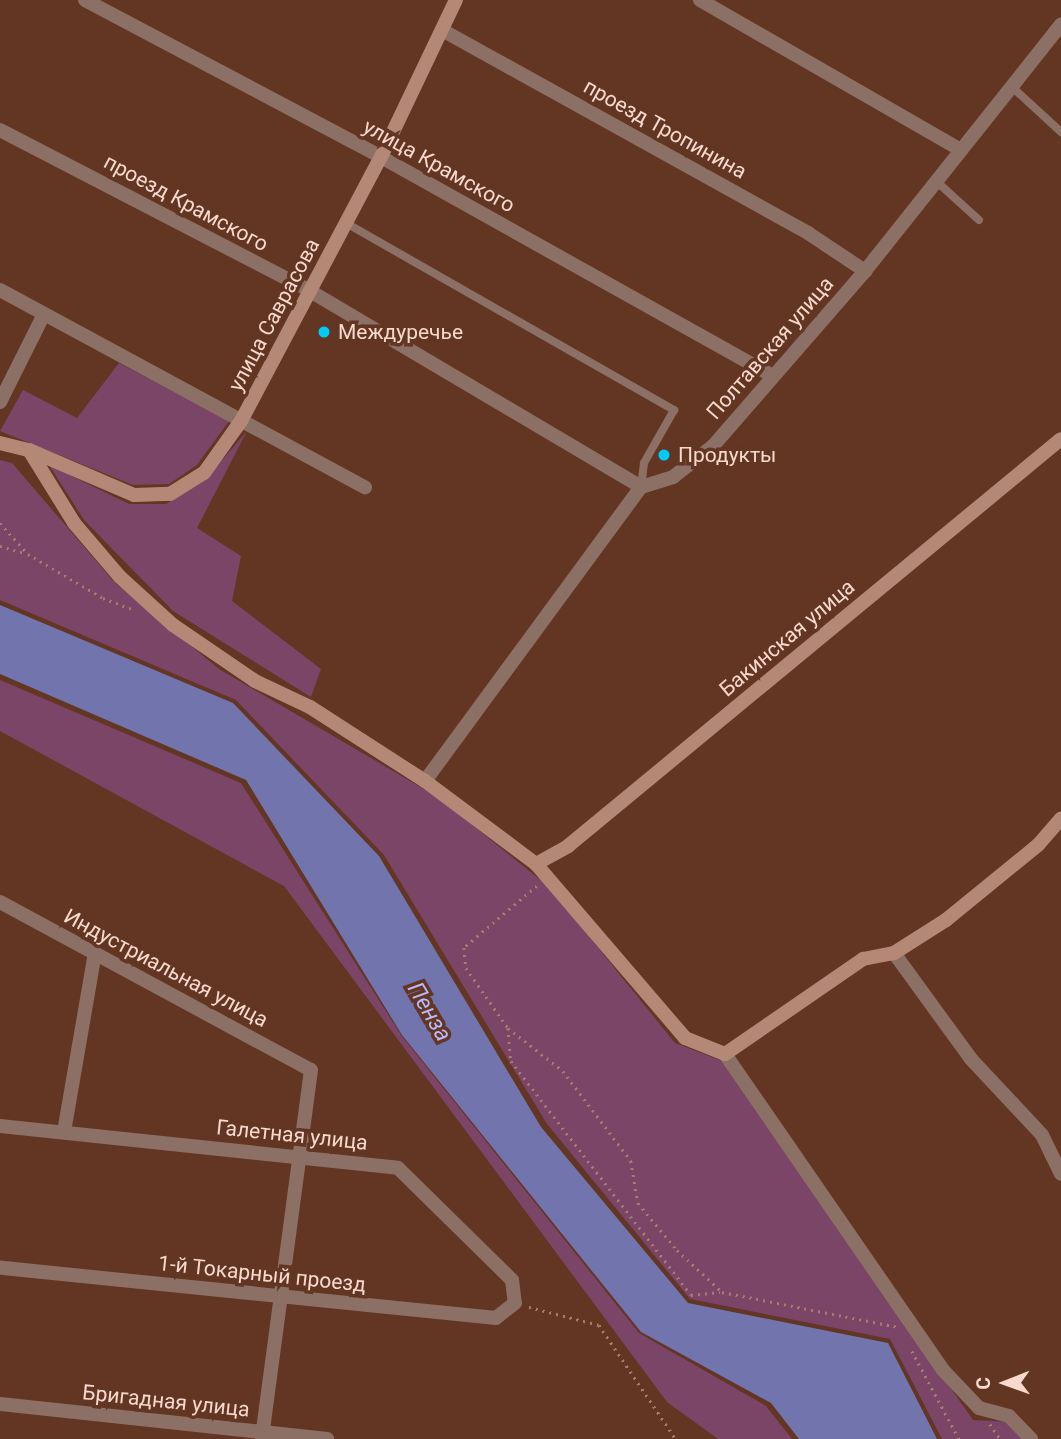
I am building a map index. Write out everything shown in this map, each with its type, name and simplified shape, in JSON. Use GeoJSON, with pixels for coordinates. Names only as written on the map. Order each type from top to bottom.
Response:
{"type":"FeatureCollection","features":[{"type":"Feature","properties":{"kind":"street","name":"улица Крамского"},"geometry":{"type":"LineString","coordinates":[[85,0],[381,157],[771,375]]}},
{"type":"Feature","properties":{"kind":"street","name":"улица Саврасова"},"geometry":{"type":"LineString","coordinates":[[0,443],[29,450],[134,495],[170,494],[204,473],[241,421],[381,157],[456,0]]}},
{"type":"Feature","properties":{"kind":"street"},"geometry":{"type":"LineString","coordinates":[[700,0],[961,150]]}},
{"type":"Feature","properties":{"kind":"street","name":"Полтавская улица"},"geometry":{"type":"LineString","coordinates":[[641,487],[673,477],[713,446],[771,375],[865,271],[1061,25]]}},
{"type":"Feature","properties":{"kind":"street","name":"проезд Тропинина"},"geometry":{"type":"LineString","coordinates":[[442,30],[808,233],[865,271]]}},
{"type":"Feature","properties":{"kind":"street","name":"проезд Крамского"},"geometry":{"type":"LineString","coordinates":[[0,130],[310,291],[641,487]]}},
{"type":"Feature","properties":{"kind":"street"},"geometry":{"type":"LineString","coordinates":[[0,289],[365,487]]}},
{"type":"Feature","properties":{"kind":"street"},"geometry":{"type":"LineString","coordinates":[[0,402],[44,314]]}},
{"type":"Feature","properties":{"kind":"street","name":"Бакинская улица"},"geometry":{"type":"LineString","coordinates":[[536,864],[568,846],[1061,439]]}},
{"type":"Feature","properties":{"kind":"street"},"geometry":{"type":"LineString","coordinates":[[29,450],[74,523],[120,577],[173,625],[255,681],[310,707],[425,780],[536,864],[685,1038],[725,1054],[943,1370],[979,1408],[1009,1416],[1031,1439]]}},
{"type":"Feature","properties":{"kind":"street"},"geometry":{"type":"LineString","coordinates":[[425,780],[641,487]]}},
{"type":"Feature","properties":{"kind":"street"},"geometry":{"type":"LineString","coordinates":[[725,1054],[863,959],[894,953],[946,920],[1038,845],[1061,819]]}},
{"type":"Feature","properties":{"kind":"street","name":"Индустриальная улица"},"geometry":{"type":"LineString","coordinates":[[0,902],[311,1070],[299,1157]]}},
{"type":"Feature","properties":{"kind":"street"},"geometry":{"type":"LineString","coordinates":[[64,1132],[95,953]]}},
{"type":"Feature","properties":{"kind":"street"},"geometry":{"type":"LineString","coordinates":[[894,953],[971,1059],[1042,1135],[1061,1174]]}},
{"type":"Feature","properties":{"kind":"street","name":"Галетная улица"},"geometry":{"type":"LineString","coordinates":[[0,1126],[398,1168],[512,1280],[515,1303]]}},
{"type":"Feature","properties":{"kind":"street"},"geometry":{"type":"LineString","coordinates":[[262,1436],[283,1298],[299,1157]]}},
{"type":"Feature","properties":{"kind":"street","name":"1-й Токарный проезд"},"geometry":{"type":"LineString","coordinates":[[0,1268],[496,1318],[515,1303]]}},
{"type":"Feature","properties":{"kind":"street","name":"Бригадная улица"},"geometry":{"type":"LineString","coordinates":[[0,1404],[262,1436],[327,1439]]}},
{"type":"Feature","properties":{"kind":"lane"},"geometry":{"type":"LineString","coordinates":[[1012,87],[1061,132]]}},
{"type":"Feature","properties":{"kind":"lane"},"geometry":{"type":"LineString","coordinates":[[936,181],[979,219]]}},
{"type":"Feature","properties":{"kind":"lane"},"geometry":{"type":"LineString","coordinates":[[346,223],[674,410],[644,463],[641,487]]}},
{"type":"Feature","properties":{"kind":"path"},"geometry":{"type":"LineString","coordinates":[[0,523],[28,554]]}},
{"type":"Feature","properties":{"kind":"path"},"geometry":{"type":"LineString","coordinates":[[0,545],[28,554],[103,598],[138,611]]}},
{"type":"Feature","properties":{"kind":"path"},"geometry":{"type":"LineString","coordinates":[[548,877],[464,948],[466,968],[508,1028],[563,1071],[631,1161],[638,1203],[677,1250],[722,1292]]}},
{"type":"Feature","properties":{"kind":"path"},"geometry":{"type":"LineString","coordinates":[[508,1028],[512,1061],[691,1295],[722,1292],[896,1329],[908,1321]]}},
{"type":"Feature","properties":{"kind":"path"},"geometry":{"type":"LineString","coordinates":[[515,1303],[599,1325],[676,1439]]}},
{"type":"Feature","properties":{"kind":"path"},"geometry":{"type":"LineString","coordinates":[[912,1346],[914,1359],[959,1439]]}},
{"type":"Feature","properties":{"kind":"shaded area"},"geometry":{"type":"Polygon","coordinates":[[[119,363],[229,421],[197,465],[169,484],[133,485],[0,431],[23,390],[77,418],[119,363]]]}},
{"type":"Feature","properties":{"kind":"shaded area"},"geometry":{"type":"Polygon","coordinates":[[[247,431],[197,528],[241,556],[232,601],[321,669],[311,697],[173,611],[84,520],[49,465],[129,504],[166,504],[207,478],[247,431]]]}},
{"type":"Feature","properties":{"kind":"shaded area"},"geometry":{"type":"Polygon","coordinates":[[[0,460],[12,463],[115,583],[219,669],[439,798],[549,887],[675,1043],[722,1061],[973,1420],[1011,1422],[1023,1439],[942,1439],[890,1339],[690,1299],[547,1124],[384,855],[236,700],[0,600],[0,460]]]}},
{"type":"Feature","properties":{"kind":"shaded area"},"geometry":{"type":"Polygon","coordinates":[[[0,680],[241,783],[401,1035],[639,1333],[766,1406],[792,1439],[718,1439],[667,1402],[284,886],[0,731],[0,680]]]}},
{"type":"Feature","properties":{"kind":"water","name":"Пенза"},"geometry":{"type":"Polygon","coordinates":[[[0,605],[233,703],[379,856],[541,1127],[688,1303],[888,1343],[937,1439],[799,1439],[771,1403],[641,1332],[402,1035],[246,780],[0,674],[0,605]]]}},
{"type":"Feature","properties":{"kind":"place","name":"Междуречье"},"geometry":{"type":"Point","coordinates":[324,332]}},
{"type":"Feature","properties":{"kind":"place","name":"Продукты"},"geometry":{"type":"Point","coordinates":[664,455]}}]}
